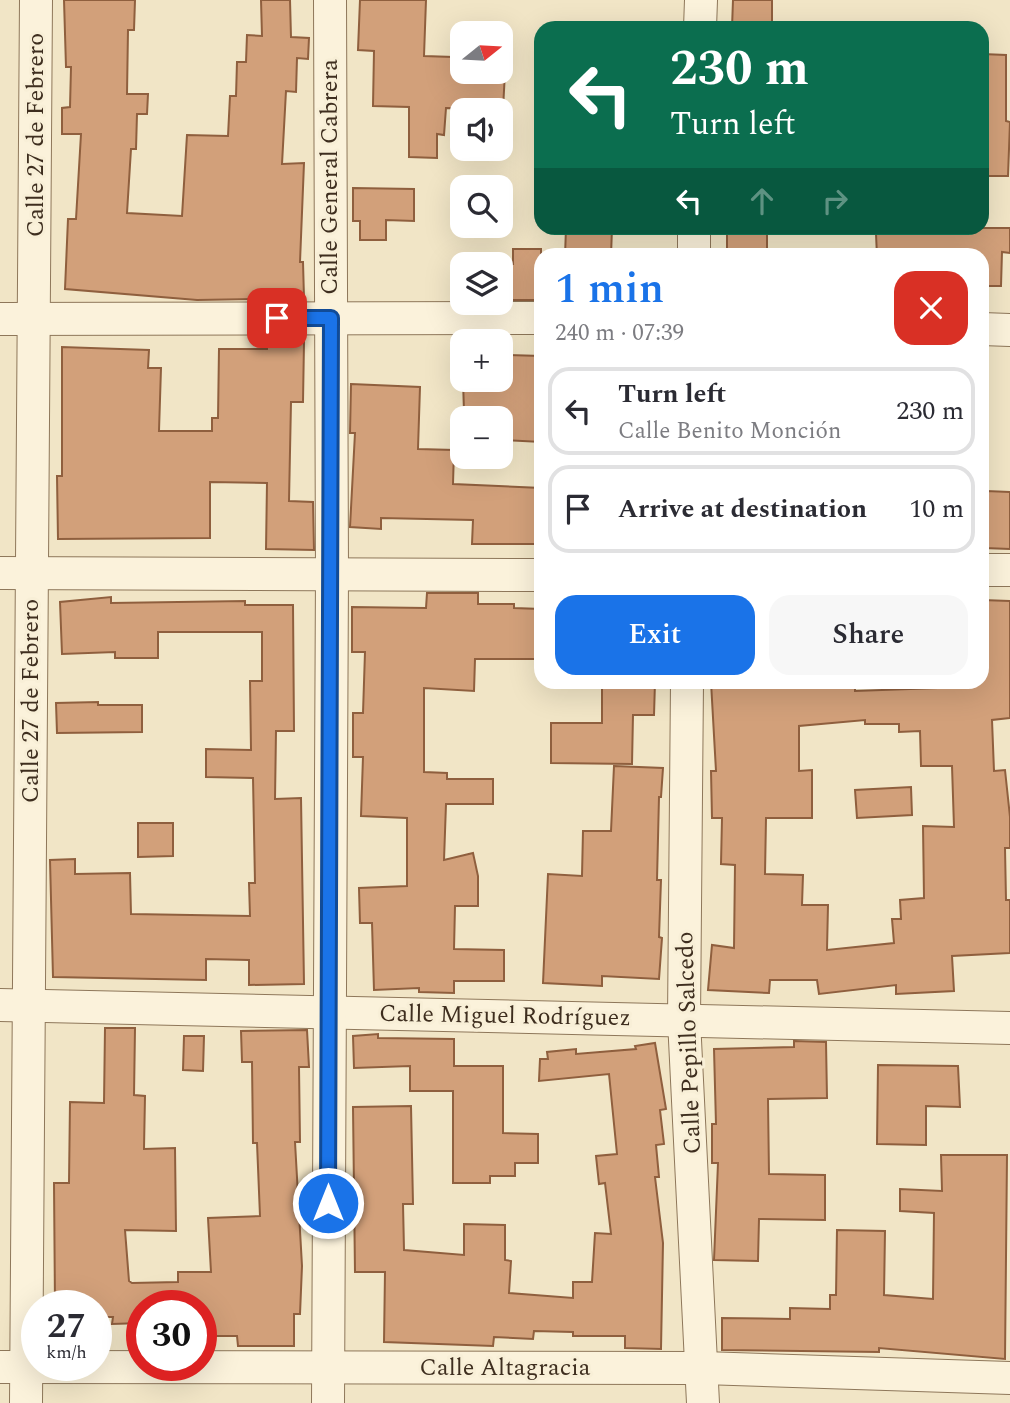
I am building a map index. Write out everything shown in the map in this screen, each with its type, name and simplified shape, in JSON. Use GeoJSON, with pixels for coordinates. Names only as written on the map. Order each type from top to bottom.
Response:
{"type":"FeatureCollection","features":[{"type":"Feature","properties":{"kind":"street","name":"Calle 27 de Febrero"},"geometry":{"type":"LineString","coordinates":[[26,1403],[13,1368],[15,1005],[31,573],[36,0]]}},
{"type":"Feature","properties":{"kind":"street","name":"Calle General Cabrera"},"geometry":{"type":"LineString","coordinates":[[328,1403],[332,573],[330,0]]}},
{"type":"Feature","properties":{"kind":"street"},"geometry":{"type":"LineString","coordinates":[[700,21],[701,0]]}},
{"type":"Feature","properties":{"kind":"street"},"geometry":{"type":"LineString","coordinates":[[0,319],[534,318]]}},
{"type":"Feature","properties":{"kind":"street"},"geometry":{"type":"LineString","coordinates":[[989,329],[1010,330]]}},
{"type":"Feature","properties":{"kind":"street"},"geometry":{"type":"LineString","coordinates":[[989,570],[1010,570]]}},
{"type":"Feature","properties":{"kind":"street"},"geometry":{"type":"LineString","coordinates":[[0,573],[534,575]]}},
{"type":"Feature","properties":{"kind":"street","name":"Calle Pepillo Salcedo"},"geometry":{"type":"LineString","coordinates":[[687,689],[684,1020],[703,1403]]}},
{"type":"Feature","properties":{"kind":"street","name":"Calle Miguel Rodríguez"},"geometry":{"type":"LineString","coordinates":[[15,1005],[1010,1028]]}},
{"type":"Feature","properties":{"kind":"street","name":"Calle Altagracia"},"geometry":{"type":"LineString","coordinates":[[13,1368],[703,1368],[1010,1378]]}},
{"type":"Feature","properties":{"kind":"building"},"geometry":{"type":"Polygon","coordinates":[[[64,0],[135,0],[134,30],[128,30],[127,94],[148,94],[147,114],[137,114],[136,149],[131,149],[127,213],[182,216],[187,135],[228,136],[230,96],[236,96],[237,62],[246,62],[247,35],[262,36],[261,0],[290,0],[291,37],[309,38],[308,59],[297,58],[296,92],[286,91],[282,164],[304,163],[300,262],[303,262],[304,298],[197,300],[65,289],[68,219],[76,219],[81,134],[62,134],[62,108],[70,107],[71,67],[66,67],[64,0]]]}},
{"type":"Feature","properties":{"kind":"building"},"geometry":{"type":"Polygon","coordinates":[[[360,0],[426,0],[424,56],[450,57],[450,84],[504,84],[504,98],[450,98],[450,108],[446,108],[444,135],[437,134],[437,158],[409,157],[409,107],[373,106],[374,51],[358,50],[360,0]]]}},
{"type":"Feature","properties":{"kind":"building"},"geometry":{"type":"Polygon","coordinates":[[[733,0],[772,0],[772,21],[732,21],[733,0]]]}},
{"type":"Feature","properties":{"kind":"building"},"geometry":{"type":"Polygon","coordinates":[[[989,54],[1006,55],[1006,121],[1010,122],[1008,176],[989,176],[989,54]]]}},
{"type":"Feature","properties":{"kind":"building"},"geometry":{"type":"Polygon","coordinates":[[[353,188],[414,189],[414,221],[386,220],[386,240],[360,240],[360,221],[353,221],[353,188]]]}},
{"type":"Feature","properties":{"kind":"building"},"geometry":{"type":"Polygon","coordinates":[[[989,228],[1010,228],[1010,253],[1002,252],[1001,286],[989,286],[989,248],[877,248],[876,235],[989,235],[989,228]]]}},
{"type":"Feature","properties":{"kind":"building"},"geometry":{"type":"Polygon","coordinates":[[[566,235],[612,235],[611,248],[565,248],[566,235]]]}},
{"type":"Feature","properties":{"kind":"building"},"geometry":{"type":"Polygon","coordinates":[[[727,235],[767,235],[767,248],[727,248],[727,235]]]}},
{"type":"Feature","properties":{"kind":"building"},"geometry":{"type":"Polygon","coordinates":[[[513,249],[534,249],[534,300],[513,300],[513,249]]]}},
{"type":"Feature","properties":{"kind":"building"},"geometry":{"type":"Polygon","coordinates":[[[267,342],[304,342],[303,402],[291,402],[289,501],[313,502],[314,550],[266,549],[267,483],[210,482],[210,538],[58,539],[57,476],[62,476],[62,347],[149,350],[148,368],[161,368],[159,431],[212,431],[212,418],[218,418],[219,349],[267,349],[267,342]]]}},
{"type":"Feature","properties":{"kind":"building"},"geometry":{"type":"Polygon","coordinates":[[[513,355],[534,356],[534,442],[513,440],[513,406],[464,406],[463,392],[513,392],[513,355]]]}},
{"type":"Feature","properties":{"kind":"building"},"geometry":{"type":"Polygon","coordinates":[[[351,384],[420,387],[418,449],[450,450],[453,484],[534,488],[534,544],[472,544],[473,520],[381,518],[381,529],[350,527],[355,433],[350,433],[351,384]]]}},
{"type":"Feature","properties":{"kind":"building"},"geometry":{"type":"Polygon","coordinates":[[[989,491],[1010,492],[1010,549],[989,548],[989,491]]]}},
{"type":"Feature","properties":{"kind":"building"},"geometry":{"type":"Polygon","coordinates":[[[427,593],[478,593],[478,604],[514,604],[514,608],[534,609],[534,659],[475,659],[474,691],[424,688],[424,772],[447,773],[447,779],[493,779],[493,804],[446,804],[444,860],[473,853],[478,876],[478,906],[455,906],[454,949],[504,950],[504,981],[454,981],[454,993],[419,992],[419,988],[374,990],[372,923],[360,923],[359,888],[407,886],[407,818],[361,816],[363,757],[353,757],[353,713],[363,713],[365,652],[352,652],[352,607],[426,608],[427,593]]]}},
{"type":"Feature","properties":{"kind":"building"},"geometry":{"type":"Polygon","coordinates":[[[111,597],[111,603],[245,601],[245,605],[293,605],[294,731],[276,731],[275,799],[301,798],[304,984],[249,985],[249,960],[206,959],[206,980],[53,977],[50,860],[75,859],[75,874],[130,873],[131,914],[250,916],[249,883],[255,883],[253,778],[206,777],[206,749],[251,750],[250,681],[262,681],[262,632],[158,632],[158,658],[115,658],[115,652],[62,654],[60,602],[111,597]]]}},
{"type":"Feature","properties":{"kind":"building"},"geometry":{"type":"Polygon","coordinates":[[[989,600],[1010,601],[1010,718],[992,720],[994,771],[1005,770],[1010,817],[1010,848],[1005,848],[1006,900],[1010,900],[1010,953],[952,956],[954,991],[896,994],[896,985],[819,994],[817,980],[770,980],[769,993],[708,990],[712,945],[734,948],[735,865],[721,864],[722,818],[712,818],[711,771],[716,771],[711,689],[989,689],[989,600]],[[865,720],[799,726],[799,771],[812,770],[812,818],[766,818],[765,874],[803,875],[802,905],[828,905],[827,950],[894,943],[892,919],[901,919],[900,900],[924,898],[923,826],[954,827],[952,766],[921,766],[920,731],[899,732],[899,724],[865,724],[865,720]]]}},
{"type":"Feature","properties":{"kind":"building"},"geometry":{"type":"Polygon","coordinates":[[[602,689],[655,689],[654,715],[633,715],[632,764],[551,763],[551,723],[602,723],[602,689]]]}},
{"type":"Feature","properties":{"kind":"building"},"geometry":{"type":"Polygon","coordinates":[[[98,702],[98,705],[142,705],[142,732],[57,733],[56,703],[98,702]]]}},
{"type":"Feature","properties":{"kind":"building"},"geometry":{"type":"Polygon","coordinates":[[[614,766],[663,768],[659,797],[657,880],[661,880],[659,937],[662,938],[659,979],[602,976],[602,986],[543,983],[548,874],[582,876],[583,831],[611,831],[614,766]]]}},
{"type":"Feature","properties":{"kind":"building"},"geometry":{"type":"Polygon","coordinates":[[[911,787],[912,815],[857,818],[855,790],[911,787]]]}},
{"type":"Feature","properties":{"kind":"building"},"geometry":{"type":"Polygon","coordinates":[[[138,823],[173,823],[173,856],[138,857],[138,823]]]}},
{"type":"Feature","properties":{"kind":"building"},"geometry":{"type":"Polygon","coordinates":[[[105,1028],[135,1028],[134,1095],[145,1096],[144,1149],[175,1148],[176,1231],[125,1230],[129,1281],[178,1282],[178,1272],[211,1272],[208,1218],[260,1216],[257,1143],[253,1143],[252,1062],[242,1062],[241,1031],[307,1030],[309,1067],[299,1067],[300,1142],[295,1142],[302,1266],[300,1314],[294,1314],[294,1346],[238,1346],[237,1336],[217,1336],[217,1290],[126,1290],[126,1324],[112,1324],[112,1290],[55,1290],[54,1183],[69,1183],[70,1102],[104,1103],[105,1028]]]}},
{"type":"Feature","properties":{"kind":"building"},"geometry":{"type":"Polygon","coordinates":[[[378,1034],[378,1038],[454,1039],[454,1066],[503,1066],[503,1133],[538,1134],[538,1163],[515,1163],[515,1176],[490,1176],[490,1183],[453,1183],[453,1091],[410,1091],[410,1066],[354,1068],[353,1036],[378,1034]]]}},
{"type":"Feature","properties":{"kind":"building"},"geometry":{"type":"Polygon","coordinates":[[[184,1036],[204,1036],[203,1071],[183,1070],[184,1036]]]}},
{"type":"Feature","properties":{"kind":"building"},"geometry":{"type":"Polygon","coordinates":[[[794,1041],[826,1042],[827,1098],[768,1099],[769,1174],[825,1175],[825,1220],[759,1219],[758,1261],[714,1260],[718,1163],[712,1163],[712,1124],[716,1124],[714,1049],[794,1047],[794,1041]]]}},
{"type":"Feature","properties":{"kind":"building"},"geometry":{"type":"Polygon","coordinates":[[[655,1043],[666,1109],[660,1110],[664,1144],[656,1145],[659,1177],[655,1177],[663,1243],[661,1349],[625,1348],[625,1336],[573,1336],[573,1332],[534,1331],[533,1339],[494,1337],[493,1346],[384,1342],[385,1272],[355,1272],[353,1107],[411,1106],[413,1204],[403,1204],[404,1250],[464,1255],[464,1224],[505,1225],[505,1260],[511,1261],[509,1293],[573,1298],[573,1282],[592,1282],[595,1233],[611,1234],[605,1183],[599,1184],[596,1156],[617,1154],[609,1074],[539,1081],[540,1059],[548,1059],[547,1052],[576,1049],[576,1054],[636,1049],[635,1046],[655,1043]]]}},
{"type":"Feature","properties":{"kind":"building"},"geometry":{"type":"Polygon","coordinates":[[[878,1065],[958,1066],[960,1107],[926,1106],[926,1145],[877,1144],[878,1065]]]}},
{"type":"Feature","properties":{"kind":"building"},"geometry":{"type":"Polygon","coordinates":[[[941,1155],[1007,1155],[1005,1359],[879,1348],[879,1352],[722,1350],[722,1318],[790,1319],[790,1308],[830,1309],[830,1295],[836,1295],[837,1230],[885,1231],[884,1295],[933,1299],[934,1213],[900,1211],[900,1189],[942,1191],[941,1155]]]}},
{"type":"Feature","properties":{"kind":"route"},"geometry":{"type":"LineString","coordinates":[[277,318],[331,318],[328,1203]]}}]}
